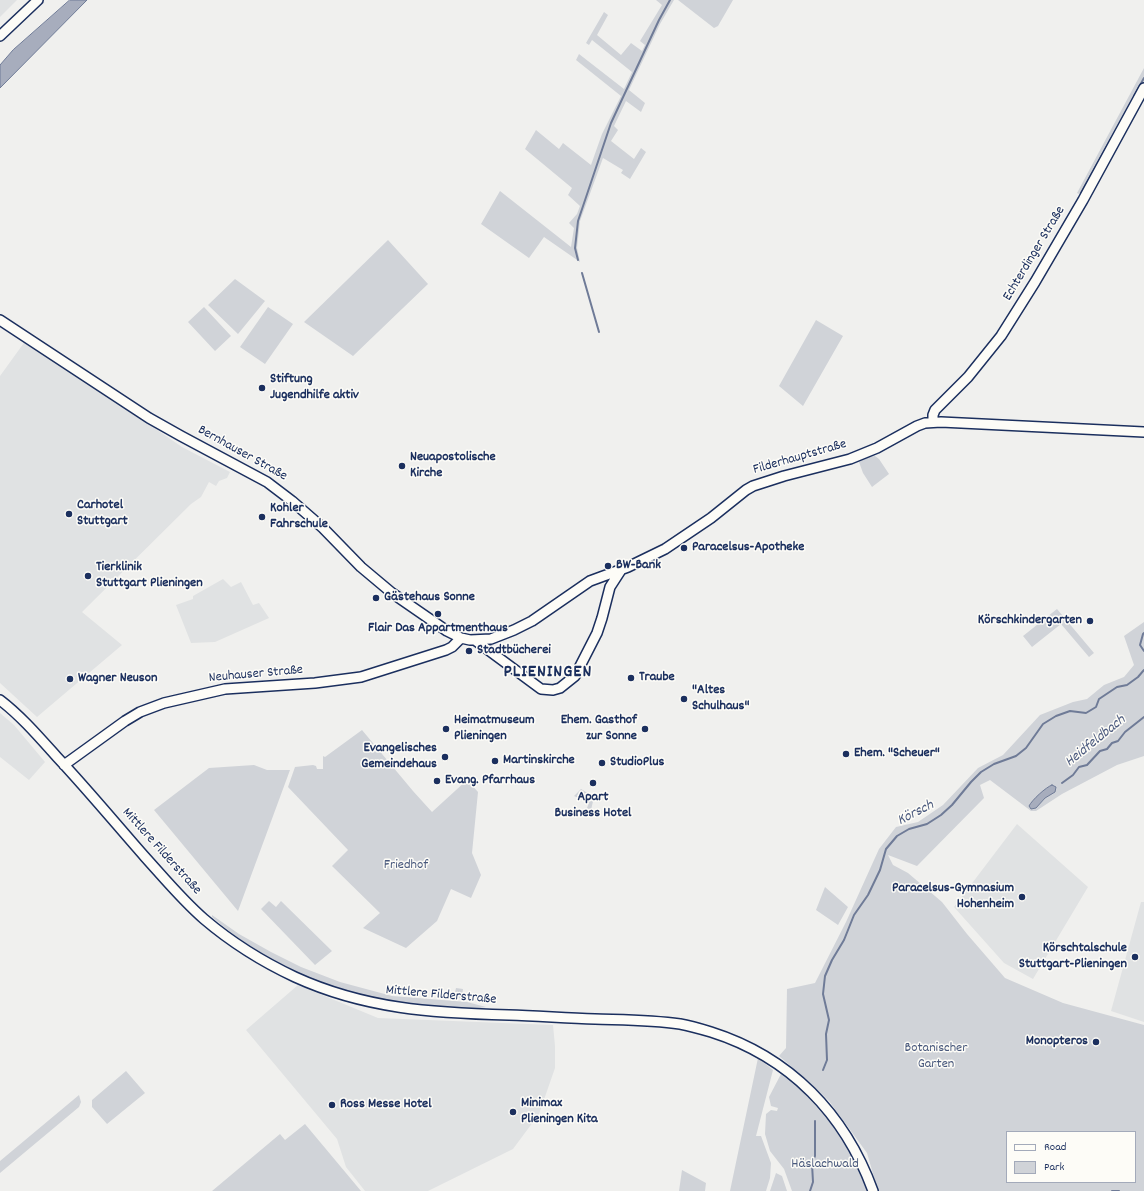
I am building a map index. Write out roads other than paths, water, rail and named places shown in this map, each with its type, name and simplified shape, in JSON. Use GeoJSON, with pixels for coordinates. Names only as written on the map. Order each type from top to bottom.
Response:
{"type":"FeatureCollection","features":[{"type":"Feature","properties":{"kind":"main road"},"geometry":{"type":"LineString","coordinates":[[0,36],[38,0]]}},
{"type":"Feature","properties":{"kind":"main road","name":"Echterdinger Straße"},"geometry":{"type":"LineString","coordinates":[[933,422],[932,415],[935,410],[979,364],[1001,336],[1035,282],[1083,200],[1144,88]]}},
{"type":"Feature","properties":{"kind":"main road","name":"Bernhauser Straße"},"geometry":{"type":"LineString","coordinates":[[0,320],[149,418],[268,482],[292,501],[381,584],[447,631],[461,638],[476,641]]}},
{"type":"Feature","properties":{"kind":"main road","name":"Filderhauptstraße"},"geometry":{"type":"LineString","coordinates":[[476,641],[492,639],[532,621],[584,584],[648,558],[673,544],[711,518],[753,486],[784,476],[850,459],[877,448],[917,426],[933,422],[1144,432]]}},
{"type":"Feature","properties":{"kind":"main road"},"geometry":{"type":"LineString","coordinates":[[476,641],[541,689],[553,690],[564,687],[575,676],[597,633],[610,587],[621,570]]}},
{"type":"Feature","properties":{"kind":"main road"},"geometry":{"type":"LineString","coordinates":[[598,578],[610,587]]}},
{"type":"Feature","properties":{"kind":"main road","name":"Neuhauser Straße"},"geometry":{"type":"LineString","coordinates":[[64,765],[125,721],[140,712],[164,703],[225,689],[315,683],[361,677],[446,650],[452,647],[461,638]]}},
{"type":"Feature","properties":{"kind":"main road"},"geometry":{"type":"LineString","coordinates":[[489,650],[492,639]]}},
{"type":"Feature","properties":{"kind":"main road","name":"Mittlere Filderstraße"},"geometry":{"type":"LineString","coordinates":[[0,700],[29,727],[155,868],[201,916],[249,951],[286,972],[322,988],[350,997],[400,1008],[442,1013],[644,1021],[681,1024],[726,1037],[766,1056],[782,1067],[819,1099],[843,1129],[858,1153],[873,1191]]}},
{"type":"Feature","properties":{"kind":"water"},"geometry":{"type":"Polygon","coordinates":[[[70,0],[87,0],[0,88],[0,65],[13,50],[70,0]]]}},
{"type":"Feature","properties":{"kind":"water"},"geometry":{"type":"Polygon","coordinates":[[[1052,785],[1056,787],[1055,792],[1045,798],[1036,808],[1031,809],[1029,806],[1033,800],[1052,785]]]}},
{"type":"Feature","properties":{"kind":"waterway"},"geometry":{"type":"LineString","coordinates":[[578,260],[575,248],[578,221],[611,123],[659,20],[670,0]]}},
{"type":"Feature","properties":{"kind":"waterway"},"geometry":{"type":"LineString","coordinates":[[1134,96],[1144,78]]}},
{"type":"Feature","properties":{"kind":"waterway"},"geometry":{"type":"LineString","coordinates":[[1081,193],[1112,137]]}},
{"type":"Feature","properties":{"kind":"waterway"},"geometry":{"type":"LineString","coordinates":[[582,273],[599,332]]}},
{"type":"Feature","properties":{"kind":"waterway","name":"Körsch"},"geometry":{"type":"LineString","coordinates":[[1144,633],[1140,645],[1144,651]]}},
{"type":"Feature","properties":{"kind":"waterway","name":"Körsch"},"geometry":{"type":"LineString","coordinates":[[823,1070],[827,1060],[826,1034],[829,1020],[823,994],[825,976],[832,960],[844,940],[854,915],[868,895],[880,870],[886,849],[897,836],[909,829],[927,824],[941,815],[952,805],[981,772],[994,764],[1016,756],[1026,748],[1043,724],[1056,716],[1070,711],[1086,713],[1096,707],[1099,699],[1117,687],[1127,685],[1138,677],[1144,670]]}},
{"type":"Feature","properties":{"kind":"waterway","name":"Heidfeldbach"},"geometry":{"type":"LineString","coordinates":[[1062,783],[1073,775],[1079,767],[1087,765],[1100,751],[1107,749],[1112,743],[1118,741],[1125,732],[1144,717]]}},
{"type":"Feature","properties":{"kind":"waterway","name":"Körsch"},"geometry":{"type":"LineString","coordinates":[[810,1191],[813,1182],[812,1164],[815,1156],[815,1121]]}},
{"type":"Feature","properties":{"kind":"waterway"},"geometry":{"type":"LineString","coordinates":[[1112,1191],[1119,1191]]}},
{"type":"Feature","properties":{"kind":"place","name":"Stiftung Jugendhilfe aktiv"},"geometry":{"type":"Point","coordinates":[262,388]}},
{"type":"Feature","properties":{"kind":"place","name":"Neuapostolische Kirche"},"geometry":{"type":"Point","coordinates":[402,466]}},
{"type":"Feature","properties":{"kind":"place","name":"Carhotel Stuttgart"},"geometry":{"type":"Point","coordinates":[69,514]}},
{"type":"Feature","properties":{"kind":"place","name":"Kohler Fahrschule"},"geometry":{"type":"Point","coordinates":[262,517]}},
{"type":"Feature","properties":{"kind":"place","name":"Paracelsus-Apotheke"},"geometry":{"type":"Point","coordinates":[684,548]}},
{"type":"Feature","properties":{"kind":"place","name":"BW-Bank"},"geometry":{"type":"Point","coordinates":[608,566]}},
{"type":"Feature","properties":{"kind":"place","name":"Tierklinik Stuttgart Plieningen"},"geometry":{"type":"Point","coordinates":[88,576]}},
{"type":"Feature","properties":{"kind":"place","name":"Gästehaus Sonne"},"geometry":{"type":"Point","coordinates":[376,598]}},
{"type":"Feature","properties":{"kind":"place","name":"Flair Das Appartmenthaus"},"geometry":{"type":"Point","coordinates":[438,614]}},
{"type":"Feature","properties":{"kind":"place","name":"Körschkindergarten"},"geometry":{"type":"Point","coordinates":[1090,621]}},
{"type":"Feature","properties":{"kind":"place","name":"Stadtbücherei"},"geometry":{"type":"Point","coordinates":[469,651]}},
{"type":"Feature","properties":{"kind":"place","name":"Traube"},"geometry":{"type":"Point","coordinates":[631,678]}},
{"type":"Feature","properties":{"kind":"place","name":"Wagner Neuson"},"geometry":{"type":"Point","coordinates":[70,679]}},
{"type":"Feature","properties":{"kind":"place","name":"\"Altes Schulhaus\""},"geometry":{"type":"Point","coordinates":[684,699]}},
{"type":"Feature","properties":{"kind":"place","name":"Heimatmuseum Plieningen"},"geometry":{"type":"Point","coordinates":[446,729]}},
{"type":"Feature","properties":{"kind":"place","name":"Ehem. Gasthof zur Sonne"},"geometry":{"type":"Point","coordinates":[645,729]}},
{"type":"Feature","properties":{"kind":"place","name":"Ehem. \"Scheuer\""},"geometry":{"type":"Point","coordinates":[846,754]}},
{"type":"Feature","properties":{"kind":"place","name":"Evangelisches Gemeindehaus"},"geometry":{"type":"Point","coordinates":[445,757]}},
{"type":"Feature","properties":{"kind":"place","name":"Martinskirche"},"geometry":{"type":"Point","coordinates":[495,761]}},
{"type":"Feature","properties":{"kind":"place","name":"StudioPlus"},"geometry":{"type":"Point","coordinates":[602,763]}},
{"type":"Feature","properties":{"kind":"place","name":"Evang. Pfarrhaus"},"geometry":{"type":"Point","coordinates":[437,781]}},
{"type":"Feature","properties":{"kind":"place","name":"Apart Business Hotel"},"geometry":{"type":"Point","coordinates":[593,783]}},
{"type":"Feature","properties":{"kind":"place","name":"Paracelsus-Gymnasium Hohenheim"},"geometry":{"type":"Point","coordinates":[1022,897]}},
{"type":"Feature","properties":{"kind":"place","name":"Körschtalschule Stuttgart-Plieningen"},"geometry":{"type":"Point","coordinates":[1135,957]}},
{"type":"Feature","properties":{"kind":"place","name":"Monopteros"},"geometry":{"type":"Point","coordinates":[1096,1042]}},
{"type":"Feature","properties":{"kind":"place","name":"Ross Messe Hotel"},"geometry":{"type":"Point","coordinates":[332,1105]}},
{"type":"Feature","properties":{"kind":"place","name":"Minimax Plieningen Kita"},"geometry":{"type":"Point","coordinates":[513,1112]}},
{"type":"Feature","properties":{"kind":"district","name":"PLIENINGEN"},"geometry":{"type":"Point","coordinates":[548,674]}},
{"type":"Feature","properties":{"kind":"park label","name":"Friedhof"},"geometry":{"type":"Point","coordinates":[406,866]}},
{"type":"Feature","properties":{"kind":"park label","name":"Botanischer Garten"},"geometry":{"type":"Point","coordinates":[936,1058]}},
{"type":"Feature","properties":{"kind":"park label","name":"Häslachwald"},"geometry":{"type":"Point","coordinates":[825,1165]}}]}
